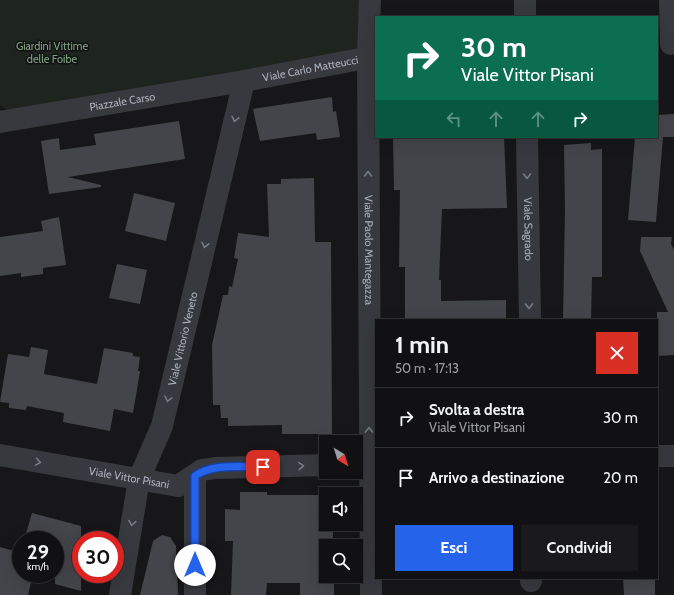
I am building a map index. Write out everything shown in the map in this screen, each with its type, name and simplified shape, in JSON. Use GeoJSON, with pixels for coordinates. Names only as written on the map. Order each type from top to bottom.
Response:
{"type":"FeatureCollection","features":[{"type":"Feature","properties":{"kind":"street","name":"Viale Paolo Mantegazza"},"geometry":{"type":"LineString","coordinates":[[370,0],[372,56],[367,464],[371,595]]}},
{"type":"Feature","properties":{"kind":"street"},"geometry":{"type":"LineString","coordinates":[[525,0],[525,16]]}},
{"type":"Feature","properties":{"kind":"street"},"geometry":{"type":"LineString","coordinates":[[667,44],[670,0]]}},
{"type":"Feature","properties":{"kind":"street","name":"Viale Carlo Matteucci"},"geometry":{"type":"LineString","coordinates":[[244,81],[372,56]]}},
{"type":"Feature","properties":{"kind":"street","name":"Piazzale Carso"},"geometry":{"type":"LineString","coordinates":[[3,120],[244,81]]}},
{"type":"Feature","properties":{"kind":"street","name":"Viale Vittorio Veneto"},"geometry":{"type":"LineString","coordinates":[[120,595],[139,479],[162,426],[244,81]]}},
{"type":"Feature","properties":{"kind":"street","name":"Viale Sagrado"},"geometry":{"type":"LineString","coordinates":[[527,138],[530,319]]}},
{"type":"Feature","properties":{"kind":"street","name":"Viale Vittor Pisani"},"geometry":{"type":"LineString","coordinates":[[0,455],[178,486],[202,470],[215,468],[319,465]]}},
{"type":"Feature","properties":{"kind":"street"},"geometry":{"type":"LineString","coordinates":[[658,456],[674,456]]}},
{"type":"Feature","properties":{"kind":"street"},"geometry":{"type":"LineString","coordinates":[[195,476],[195,595]]}},
{"type":"Feature","properties":{"kind":"green space","name":"Giardini Vittime delle Foibe"},"geometry":{"type":"Polygon","coordinates":[[[0,0],[362,0],[360,50],[11,113],[0,105],[0,0]]]}},
{"type":"Feature","properties":{"kind":"building"},"geometry":{"type":"Polygon","coordinates":[[[332,97],[333,112],[336,111],[340,137],[317,140],[316,133],[260,141],[253,109],[332,97]]]}},
{"type":"Feature","properties":{"kind":"building"},"geometry":{"type":"Polygon","coordinates":[[[674,114],[674,137],[663,137],[656,222],[628,220],[635,138],[658,138],[658,115],[674,114]]]}},
{"type":"Feature","properties":{"kind":"building"},"geometry":{"type":"Polygon","coordinates":[[[179,121],[185,159],[68,177],[101,185],[101,187],[49,194],[41,141],[59,138],[60,150],[96,145],[94,134],[179,121]]]}},
{"type":"Feature","properties":{"kind":"building"},"geometry":{"type":"Polygon","coordinates":[[[393,138],[504,138],[507,208],[442,209],[439,280],[441,280],[441,301],[506,300],[506,319],[405,319],[405,267],[399,267],[400,190],[394,190],[393,138]]]}},
{"type":"Feature","properties":{"kind":"building"},"geometry":{"type":"Polygon","coordinates":[[[591,143],[591,150],[602,149],[602,277],[592,277],[591,319],[563,319],[565,210],[564,145],[591,143]]]}},
{"type":"Feature","properties":{"kind":"building"},"geometry":{"type":"Polygon","coordinates":[[[314,178],[315,242],[331,242],[332,434],[282,434],[282,425],[228,426],[228,418],[221,418],[220,405],[213,405],[212,345],[223,295],[228,295],[229,286],[232,287],[238,259],[234,258],[238,233],[269,237],[267,184],[281,184],[281,179],[314,178]]]}},
{"type":"Feature","properties":{"kind":"building"},"geometry":{"type":"Polygon","coordinates":[[[134,193],[175,203],[166,241],[125,231],[134,193]]]}},
{"type":"Feature","properties":{"kind":"building"},"geometry":{"type":"Polygon","coordinates":[[[59,217],[66,265],[43,268],[43,274],[21,277],[21,273],[0,276],[0,237],[43,231],[41,221],[59,217]]]}},
{"type":"Feature","properties":{"kind":"building"},"geometry":{"type":"Polygon","coordinates":[[[641,237],[672,237],[671,244],[674,250],[674,355],[658,356],[657,312],[668,312],[640,251],[641,237]]]}},
{"type":"Feature","properties":{"kind":"building"},"geometry":{"type":"Polygon","coordinates":[[[117,264],[147,270],[140,304],[109,298],[117,264]]]}},
{"type":"Feature","properties":{"kind":"building"},"geometry":{"type":"Polygon","coordinates":[[[31,347],[48,350],[44,374],[97,384],[104,348],[133,353],[133,356],[140,357],[138,371],[140,371],[133,413],[114,409],[110,431],[63,422],[64,413],[27,406],[26,410],[9,408],[9,403],[0,402],[8,354],[29,357],[31,347]]]}},
{"type":"Feature","properties":{"kind":"building"},"geometry":{"type":"Polygon","coordinates":[[[240,492],[267,492],[267,495],[319,495],[319,531],[333,531],[333,539],[319,539],[319,583],[334,583],[334,595],[300,595],[300,583],[267,583],[266,595],[231,595],[233,541],[225,541],[225,509],[240,510],[240,492]]]}},
{"type":"Feature","properties":{"kind":"building"},"geometry":{"type":"Polygon","coordinates":[[[32,513],[81,526],[81,531],[72,531],[72,583],[81,583],[81,591],[55,584],[64,583],[64,531],[27,531],[32,513]]]}},
{"type":"Feature","properties":{"kind":"building"},"geometry":{"type":"Polygon","coordinates":[[[162,535],[170,537],[176,546],[178,595],[140,595],[153,541],[162,535]]]}},
{"type":"Feature","properties":{"kind":"building"},"geometry":{"type":"Polygon","coordinates":[[[0,547],[12,550],[12,583],[31,583],[28,595],[0,595],[0,547]]]}},
{"type":"Feature","properties":{"kind":"building"},"geometry":{"type":"Polygon","coordinates":[[[623,579],[655,579],[655,595],[624,595],[623,579]]]}},
{"type":"Feature","properties":{"kind":"route"},"geometry":{"type":"LineString","coordinates":[[195,565],[195,476],[202,470],[215,468],[263,467]]}}]}
